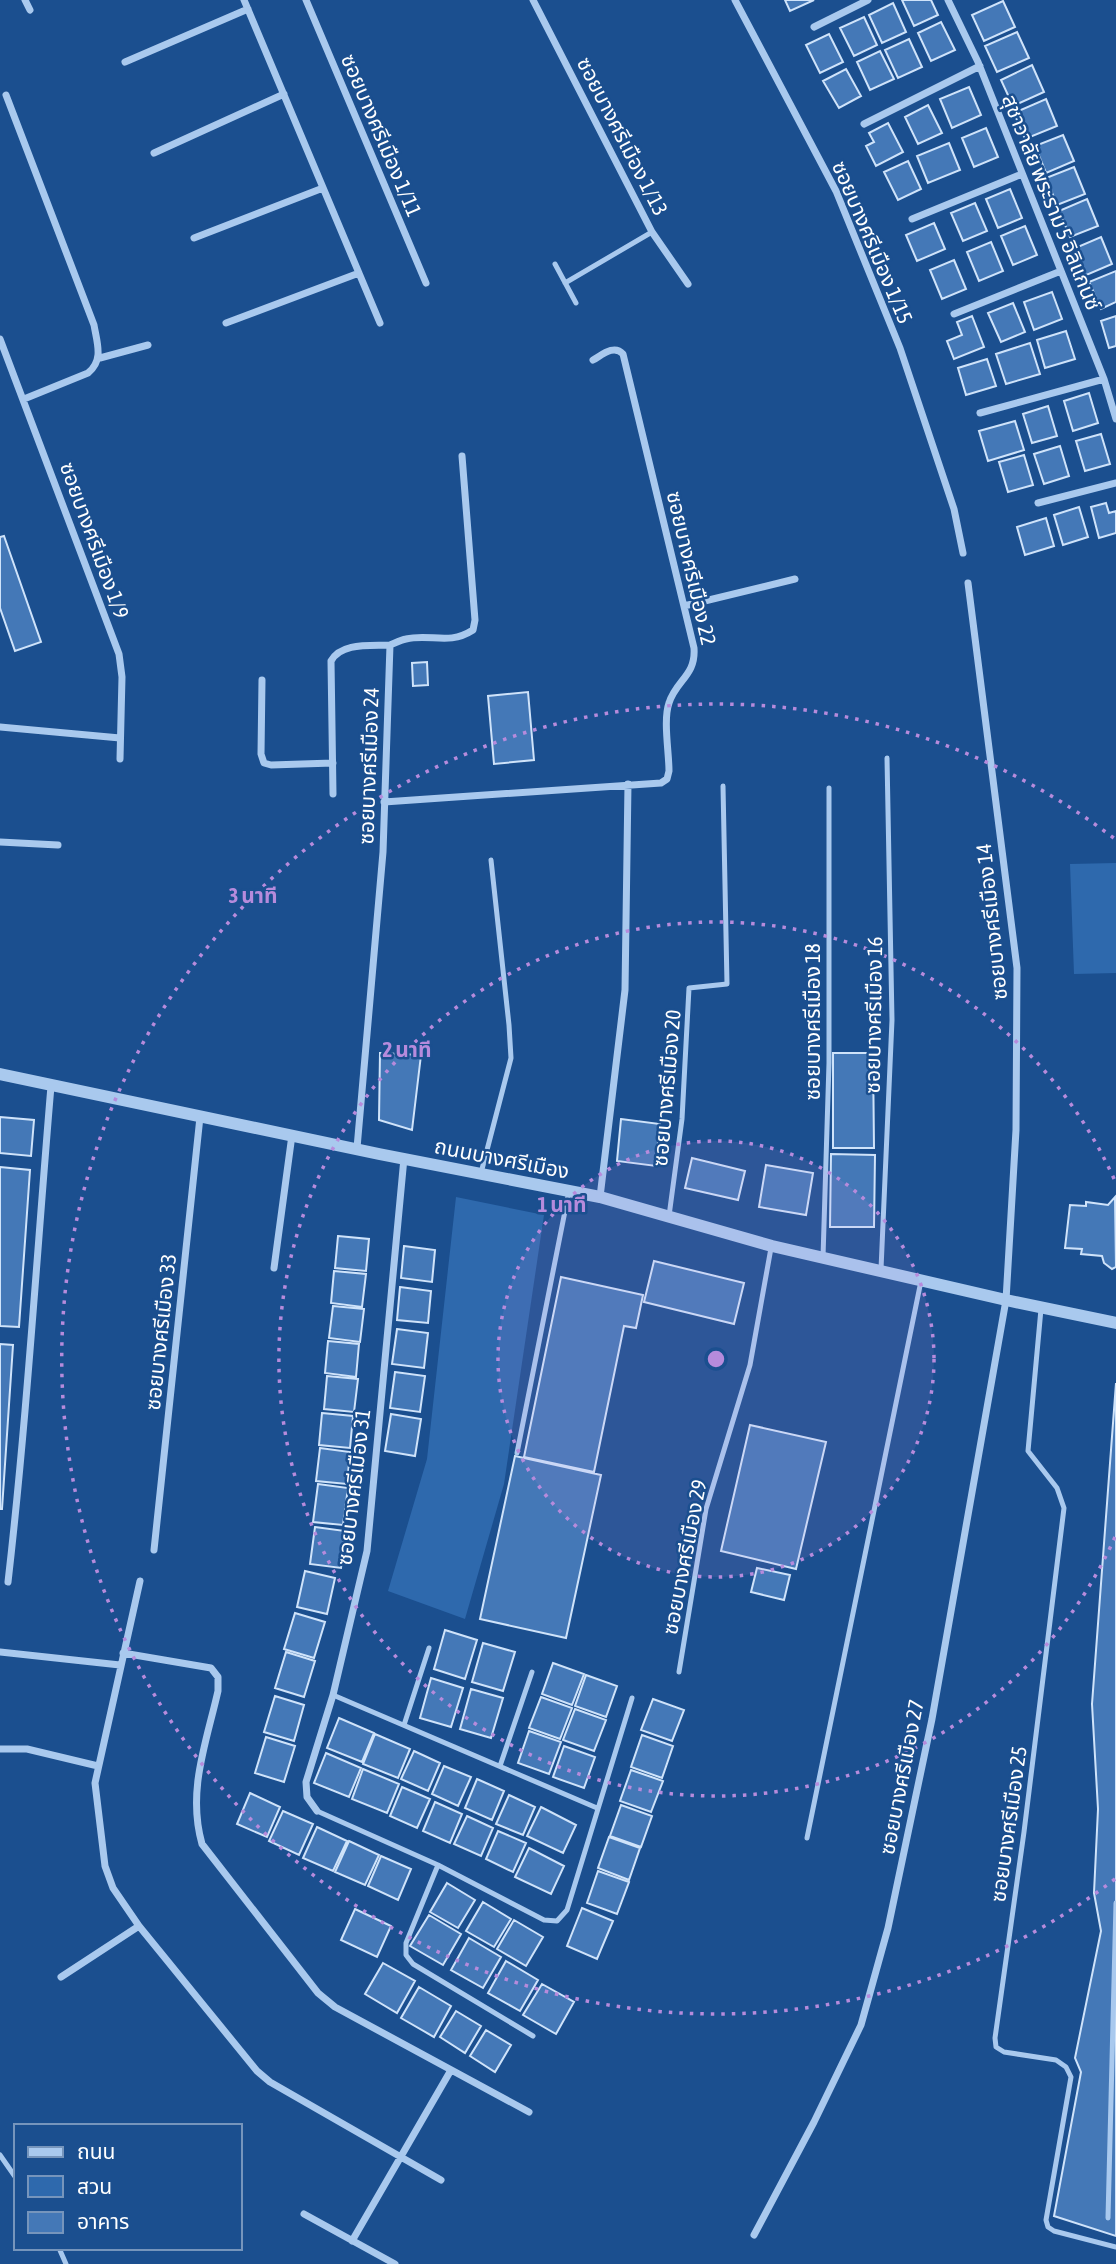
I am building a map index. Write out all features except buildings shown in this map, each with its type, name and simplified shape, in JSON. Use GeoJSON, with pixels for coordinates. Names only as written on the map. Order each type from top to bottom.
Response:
{"type":"FeatureCollection","features":[{"type":"Feature","properties":{"kind":"street"},"geometry":{"type":"LineString","coordinates":[[25,0],[30,10]]}},
{"type":"Feature","properties":{"kind":"street"},"geometry":{"type":"LineString","coordinates":[[244,0],[380,323]]}},
{"type":"Feature","properties":{"kind":"street","name":"ซอยบางศรีเมือง 1/11"},"geometry":{"type":"LineString","coordinates":[[306,0],[426,283]]}},
{"type":"Feature","properties":{"kind":"street","name":"ซอยบางศรีเมือง 1/13"},"geometry":{"type":"LineString","coordinates":[[533,0],[652,232],[688,284]]}},
{"type":"Feature","properties":{"kind":"street","name":"ซอยบางศรีเมือง 1/15"},"geometry":{"type":"LineString","coordinates":[[735,0],[836,191],[900,348],[954,509],[964,553]]}},
{"type":"Feature","properties":{"kind":"street"},"geometry":{"type":"LineString","coordinates":[[814,27],[868,0]]}},
{"type":"Feature","properties":{"kind":"street","name":"สุชาวาลัย พระราม 5 อิลิแกนซ์"},"geometry":{"type":"LineString","coordinates":[[948,0],[979,66],[1104,379],[1116,419]]}},
{"type":"Feature","properties":{"kind":"street"},"geometry":{"type":"LineString","coordinates":[[125,62],[248,9]]}},
{"type":"Feature","properties":{"kind":"street"},"geometry":{"type":"LineString","coordinates":[[864,124],[979,66]]}},
{"type":"Feature","properties":{"kind":"street"},"geometry":{"type":"LineString","coordinates":[[154,152],[284,94]]}},
{"type":"Feature","properties":{"kind":"street"},"geometry":{"type":"LineString","coordinates":[[6,95],[94,325],[100,358],[88,373],[24,398]]}},
{"type":"Feature","properties":{"kind":"street"},"geometry":{"type":"LineString","coordinates":[[912,219],[1022,174]]}},
{"type":"Feature","properties":{"kind":"street"},"geometry":{"type":"LineString","coordinates":[[194,238],[323,188]]}},
{"type":"Feature","properties":{"kind":"street"},"geometry":{"type":"LineString","coordinates":[[954,314],[1061,271]]}},
{"type":"Feature","properties":{"kind":"street"},"geometry":{"type":"LineString","coordinates":[[226,323],[359,273]]}},
{"type":"Feature","properties":{"kind":"street","name":"ซอยบางศรีเมือง 1/9"},"geometry":{"type":"LineString","coordinates":[[0,340],[119,654],[122,677],[120,760]]}},
{"type":"Feature","properties":{"kind":"street"},"geometry":{"type":"LineString","coordinates":[[100,358],[148,345]]}},
{"type":"Feature","properties":{"kind":"street","name":"ซอยบางศรีเมือง 22"},"geometry":{"type":"LineString","coordinates":[[384,802],[661,783],[667,779],[669,702],[695,659],[623,354],[614,349],[593,360]]}},
{"type":"Feature","properties":{"kind":"street"},"geometry":{"type":"LineString","coordinates":[[980,413],[1104,379]]}},
{"type":"Feature","properties":{"kind":"street"},"geometry":{"type":"LineString","coordinates":[[333,794],[331,661],[335,653],[345,648],[390,645],[407,638],[452,639],[473,630],[475,620],[462,456]]}},
{"type":"Feature","properties":{"kind":"street"},"geometry":{"type":"LineString","coordinates":[[1038,503],[1116,484]]}},
{"type":"Feature","properties":{"kind":"street"},"geometry":{"type":"LineString","coordinates":[[684,607],[795,579]]}},
{"type":"Feature","properties":{"kind":"street","name":"ซอยบางศรีเมือง 14"},"geometry":{"type":"LineString","coordinates":[[968,583],[1017,968],[1016,1130],[1006,1300]]}},
{"type":"Feature","properties":{"kind":"street","name":"ซอยบางศรีเมือง 24"},"geometry":{"type":"LineString","coordinates":[[357,1148],[383,852],[390,645]]}},
{"type":"Feature","properties":{"kind":"street"},"geometry":{"type":"LineString","coordinates":[[262,680],[261,754],[264,763],[333,763]]}},
{"type":"Feature","properties":{"kind":"street"},"geometry":{"type":"LineString","coordinates":[[0,727],[120,738]]}},
{"type":"Feature","properties":{"kind":"street"},"geometry":{"type":"LineString","coordinates":[[600,1197],[625,990],[628,784]]}},
{"type":"Feature","properties":{"kind":"street"},"geometry":{"type":"LineString","coordinates":[[0,842],[58,845]]}},
{"type":"Feature","properties":{"kind":"street","name":"ถนนบางศรีเมือง"},"geometry":{"type":"LineString","coordinates":[[0,1074],[600,1197],[881,1272],[1116,1323]]}},
{"type":"Feature","properties":{"kind":"street"},"geometry":{"type":"LineString","coordinates":[[8,1582],[23,1451],[51,1086]]}},
{"type":"Feature","properties":{"kind":"street","name":"ซอยบางศรีเมือง 33"},"geometry":{"type":"LineString","coordinates":[[154,1550],[200,1117]]}},
{"type":"Feature","properties":{"kind":"street"},"geometry":{"type":"LineString","coordinates":[[274,1268],[292,1135]]}},
{"type":"Feature","properties":{"kind":"street","name":"ซอยบางศรีเมือง 31"},"geometry":{"type":"LineString","coordinates":[[317,1811],[307,1797],[306,1782],[333,1695],[367,1551],[404,1158]]}},
{"type":"Feature","properties":{"kind":"street","name":"ซอยบางศรีเมือง 27"},"geometry":{"type":"LineString","coordinates":[[754,2235],[814,2122],[861,2025],[888,1928],[932,1719],[1006,1300]]}},
{"type":"Feature","properties":{"kind":"street"},"geometry":{"type":"LineString","coordinates":[[140,1581],[95,1783],[105,1866],[113,1888],[139,1926],[257,2071],[270,2082],[441,2180]]}},
{"type":"Feature","properties":{"kind":"street"},"geometry":{"type":"LineString","coordinates":[[0,1652],[120,1665]]}},
{"type":"Feature","properties":{"kind":"street"},"geometry":{"type":"LineString","coordinates":[[123,1653],[211,1668],[218,1677],[218,1691],[195,1790],[195,1821],[202,1844],[318,1993],[335,2007],[529,2112]]}},
{"type":"Feature","properties":{"kind":"street"},"geometry":{"type":"LineString","coordinates":[[0,1749],[27,1749],[99,1766]]}},
{"type":"Feature","properties":{"kind":"street"},"geometry":{"type":"LineString","coordinates":[[61,1977],[139,1926]]}},
{"type":"Feature","properties":{"kind":"street"},"geometry":{"type":"LineString","coordinates":[[352,2241],[451,2070]]}},
{"type":"Feature","properties":{"kind":"street"},"geometry":{"type":"LineString","coordinates":[[304,2214],[395,2264]]}},
{"type":"Feature","properties":{"kind":"lane"},"geometry":{"type":"LineString","coordinates":[[565,283],[652,232]]}},
{"type":"Feature","properties":{"kind":"lane"},"geometry":{"type":"LineString","coordinates":[[555,264],[576,303]]}},
{"type":"Feature","properties":{"kind":"lane","name":"ซอยบางศรีเมือง 16"},"geometry":{"type":"LineString","coordinates":[[881,1272],[892,1020],[887,758]]}},
{"type":"Feature","properties":{"kind":"lane","name":"ซอยบางศรีเมือง 20"},"geometry":{"type":"LineString","coordinates":[[669,1216],[682,1119],[689,988],[727,984],[723,786]]}},
{"type":"Feature","properties":{"kind":"lane","name":"ซอยบางศรีเมือง 18"},"geometry":{"type":"LineString","coordinates":[[823,1257],[828,1063],[829,788]]}},
{"type":"Feature","properties":{"kind":"lane"},"geometry":{"type":"LineString","coordinates":[[481,1173],[510,1058],[509,1025],[491,860]]}},
{"type":"Feature","properties":{"kind":"lane"},"geometry":{"type":"LineString","coordinates":[[517,1452],[569,1191]]}},
{"type":"Feature","properties":{"kind":"lane","name":"ซอยบางศรีเมือง 29"},"geometry":{"type":"LineString","coordinates":[[678,1672],[706,1509],[750,1365],[772,1245]]}},
{"type":"Feature","properties":{"kind":"lane"},"geometry":{"type":"LineString","coordinates":[[807,1838],[921,1281]]}},
{"type":"Feature","properties":{"kind":"lane","name":"ซอยบางศรีเมือง 25"},"geometry":{"type":"LineString","coordinates":[[1041,1308],[1027,1451],[1057,1488],[1064,1508],[1024,1832],[995,2038],[996,2047],[1004,2052],[1056,2060],[1066,2067],[1072,2077],[1046,2220],[1048,2227],[1054,2231],[1116,2247]]}},
{"type":"Feature","properties":{"kind":"lane"},"geometry":{"type":"LineString","coordinates":[[404,1725],[429,1648]]}},
{"type":"Feature","properties":{"kind":"lane"},"geometry":{"type":"LineString","coordinates":[[500,1766],[532,1672]]}},
{"type":"Feature","properties":{"kind":"lane"},"geometry":{"type":"LineString","coordinates":[[333,1695],[597,1808]]}},
{"type":"Feature","properties":{"kind":"lane"},"geometry":{"type":"LineString","coordinates":[[317,1811],[438,1865],[544,1920],[557,1922],[566,1910],[632,1698]]}},
{"type":"Feature","properties":{"kind":"lane"},"geometry":{"type":"LineString","coordinates":[[438,1865],[407,1943],[406,1955],[413,1964],[533,2036]]}},
{"type":"Feature","properties":{"kind":"lane"},"geometry":{"type":"LineString","coordinates":[[1108,2217],[1116,1903]]}},
{"type":"Feature","properties":{"kind":"lane"},"geometry":{"type":"LineString","coordinates":[[0,2155],[14,2175]]}},
{"type":"Feature","properties":{"kind":"green space"},"geometry":{"type":"Polygon","coordinates":[[[1116,863],[1116,973],[1074,974],[1070,864],[1116,863]]]}},
{"type":"Feature","properties":{"kind":"green space"},"geometry":{"type":"Polygon","coordinates":[[[456,1197],[544,1215],[504,1484],[465,1619],[388,1591],[427,1459],[456,1197]]]}}]}
